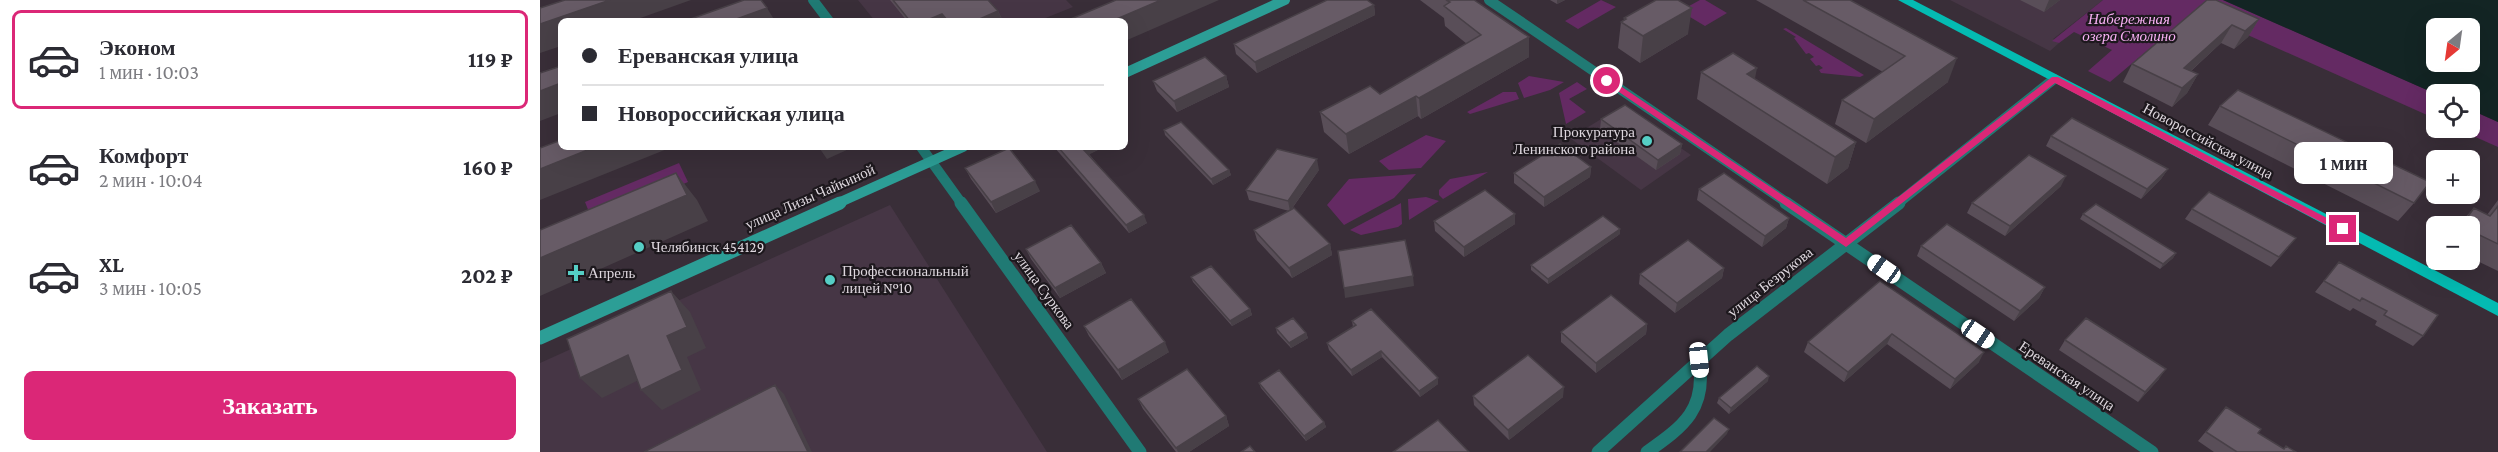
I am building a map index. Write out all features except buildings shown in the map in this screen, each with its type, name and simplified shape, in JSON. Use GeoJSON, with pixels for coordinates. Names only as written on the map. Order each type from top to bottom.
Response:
{"type":"FeatureCollection","features":[{"type":"Feature","properties":{"kind":"main road","name":"Новороссийская улица"},"geometry":{"type":"LineString","coordinates":[[1904,0],[2498,310]]}},
{"type":"Feature","properties":{"kind":"street"},"geometry":{"type":"LineString","coordinates":[[813,0],[827,18]]}},
{"type":"Feature","properties":{"kind":"street"},"geometry":{"type":"LineString","coordinates":[[1128,72],[1285,0]]}},
{"type":"Feature","properties":{"kind":"street","name":"Ереванская улица"},"geometry":{"type":"LineString","coordinates":[[1489,0],[2152,452]]}},
{"type":"Feature","properties":{"kind":"street","name":"улица Безрукова"},"geometry":{"type":"LineString","coordinates":[[1598,452],[1748,318],[1846,244],[2055,79]]}},
{"type":"Feature","properties":{"kind":"street","name":"улица Суркова"},"geometry":{"type":"LineString","coordinates":[[923,150],[1140,452]]}},
{"type":"Feature","properties":{"kind":"street","name":"улица Лизы Чайкиной"},"geometry":{"type":"LineString","coordinates":[[540,338],[956,150]]}},
{"type":"Feature","properties":{"kind":"street"},"geometry":{"type":"LineString","coordinates":[[1647,452],[1683,424],[1692,410],[1702,384],[1699,360]]}},
{"type":"Feature","properties":{"kind":"shaded area"},"geometry":{"type":"Polygon","coordinates":[[[858,0],[1066,0],[1073,7],[1046,18],[873,18],[858,0]]]}},
{"type":"Feature","properties":{"kind":"shaded area"},"geometry":{"type":"Polygon","coordinates":[[[1950,0],[2103,0],[2053,39],[2059,43],[2050,51],[1950,0]]]}},
{"type":"Feature","properties":{"kind":"shaded area"},"geometry":{"type":"Polygon","coordinates":[[[2223,0],[2498,0],[2498,122],[2480,114],[2480,84],[2426,84],[2426,90],[2223,0]]]}},
{"type":"Feature","properties":{"kind":"shaded area"},"geometry":{"type":"Polygon","coordinates":[[[1621,107],[1691,155],[1641,190],[1570,138],[1621,107]]]}},
{"type":"Feature","properties":{"kind":"shaded area","name":"Профессиональный лицей №10"},"geometry":{"type":"Polygon","coordinates":[[[890,205],[1047,452],[540,452],[540,363],[890,205]]]}},
{"type":"Feature","properties":{"kind":"green space"},"geometry":{"type":"Polygon","coordinates":[[[1601,0],[1616,7],[1578,29],[1565,21],[1601,0]]]}},
{"type":"Feature","properties":{"kind":"green space"},"geometry":{"type":"Polygon","coordinates":[[[1700,0],[1705,0],[1727,13],[1705,26],[1680,11],[1700,0]]]}},
{"type":"Feature","properties":{"kind":"green space","name":"Набережная озера Смолино"},"geometry":{"type":"Polygon","coordinates":[[[2103,0],[2223,0],[2426,90],[2426,115],[2194,11],[2110,82],[2088,71],[2112,50],[2074,32],[2059,43],[2052,41],[2103,0]]]}},
{"type":"Feature","properties":{"kind":"green space"},"geometry":{"type":"Polygon","coordinates":[[[1786,28],[1864,75],[1860,77],[1821,73],[1819,70],[1823,68],[1816,66],[1810,59],[1814,57],[1809,53],[1806,54],[1794,38],[1796,37],[1783,29],[1786,28]]]}},
{"type":"Feature","properties":{"kind":"green space"},"geometry":{"type":"Polygon","coordinates":[[[1529,76],[1564,82],[1550,90],[1524,98],[1518,83],[1529,76]]]}},
{"type":"Feature","properties":{"kind":"green space"},"geometry":{"type":"Polygon","coordinates":[[[1577,82],[1587,89],[1569,99],[1586,112],[1566,124],[1559,93],[1577,82]]]}},
{"type":"Feature","properties":{"kind":"green space"},"geometry":{"type":"Polygon","coordinates":[[[1503,92],[1516,92],[1519,99],[1470,114],[1467,112],[1503,92]]]}},
{"type":"Feature","properties":{"kind":"green space"},"geometry":{"type":"Polygon","coordinates":[[[2480,114],[2498,122],[2498,147],[2478,138],[2480,138],[2480,114]]]}},
{"type":"Feature","properties":{"kind":"green space"},"geometry":{"type":"Polygon","coordinates":[[[1426,135],[1446,141],[1421,168],[1389,170],[1379,161],[1426,135]]]}},
{"type":"Feature","properties":{"kind":"green space"},"geometry":{"type":"Polygon","coordinates":[[[679,163],[688,182],[593,222],[585,202],[679,163]]]}},
{"type":"Feature","properties":{"kind":"green space"},"geometry":{"type":"Polygon","coordinates":[[[1488,172],[1443,199],[1439,195],[1439,190],[1450,179],[1488,172]]]}},
{"type":"Feature","properties":{"kind":"green space"},"geometry":{"type":"Polygon","coordinates":[[[1416,174],[1394,198],[1344,225],[1327,205],[1349,179],[1416,174]]]}},
{"type":"Feature","properties":{"kind":"green space"},"geometry":{"type":"Polygon","coordinates":[[[1426,197],[1439,201],[1409,220],[1408,199],[1426,197]]]}},
{"type":"Feature","properties":{"kind":"green space"},"geometry":{"type":"Polygon","coordinates":[[[1401,203],[1402,224],[1398,227],[1361,235],[1350,230],[1401,203]]]}},
{"type":"Feature","properties":{"kind":"place","name":"Прокуратура Ленинского района"},"geometry":{"type":"Point","coordinates":[1647,141]}},
{"type":"Feature","properties":{"kind":"place","name":"Челябинск 454129"},"geometry":{"type":"Point","coordinates":[639,247]}},
{"type":"Feature","properties":{"kind":"place","name":"Апрель"},"geometry":{"type":"Point","coordinates":[576,273]}},
{"type":"Feature","properties":{"kind":"place","name":"Профессиональный лицей №10"},"geometry":{"type":"Point","coordinates":[830,280]}},
{"type":"Feature","properties":{"kind":"route"},"geometry":{"type":"LineString","coordinates":[[1607,81],[1846,244],[2055,79],[2343,229]]}}]}
